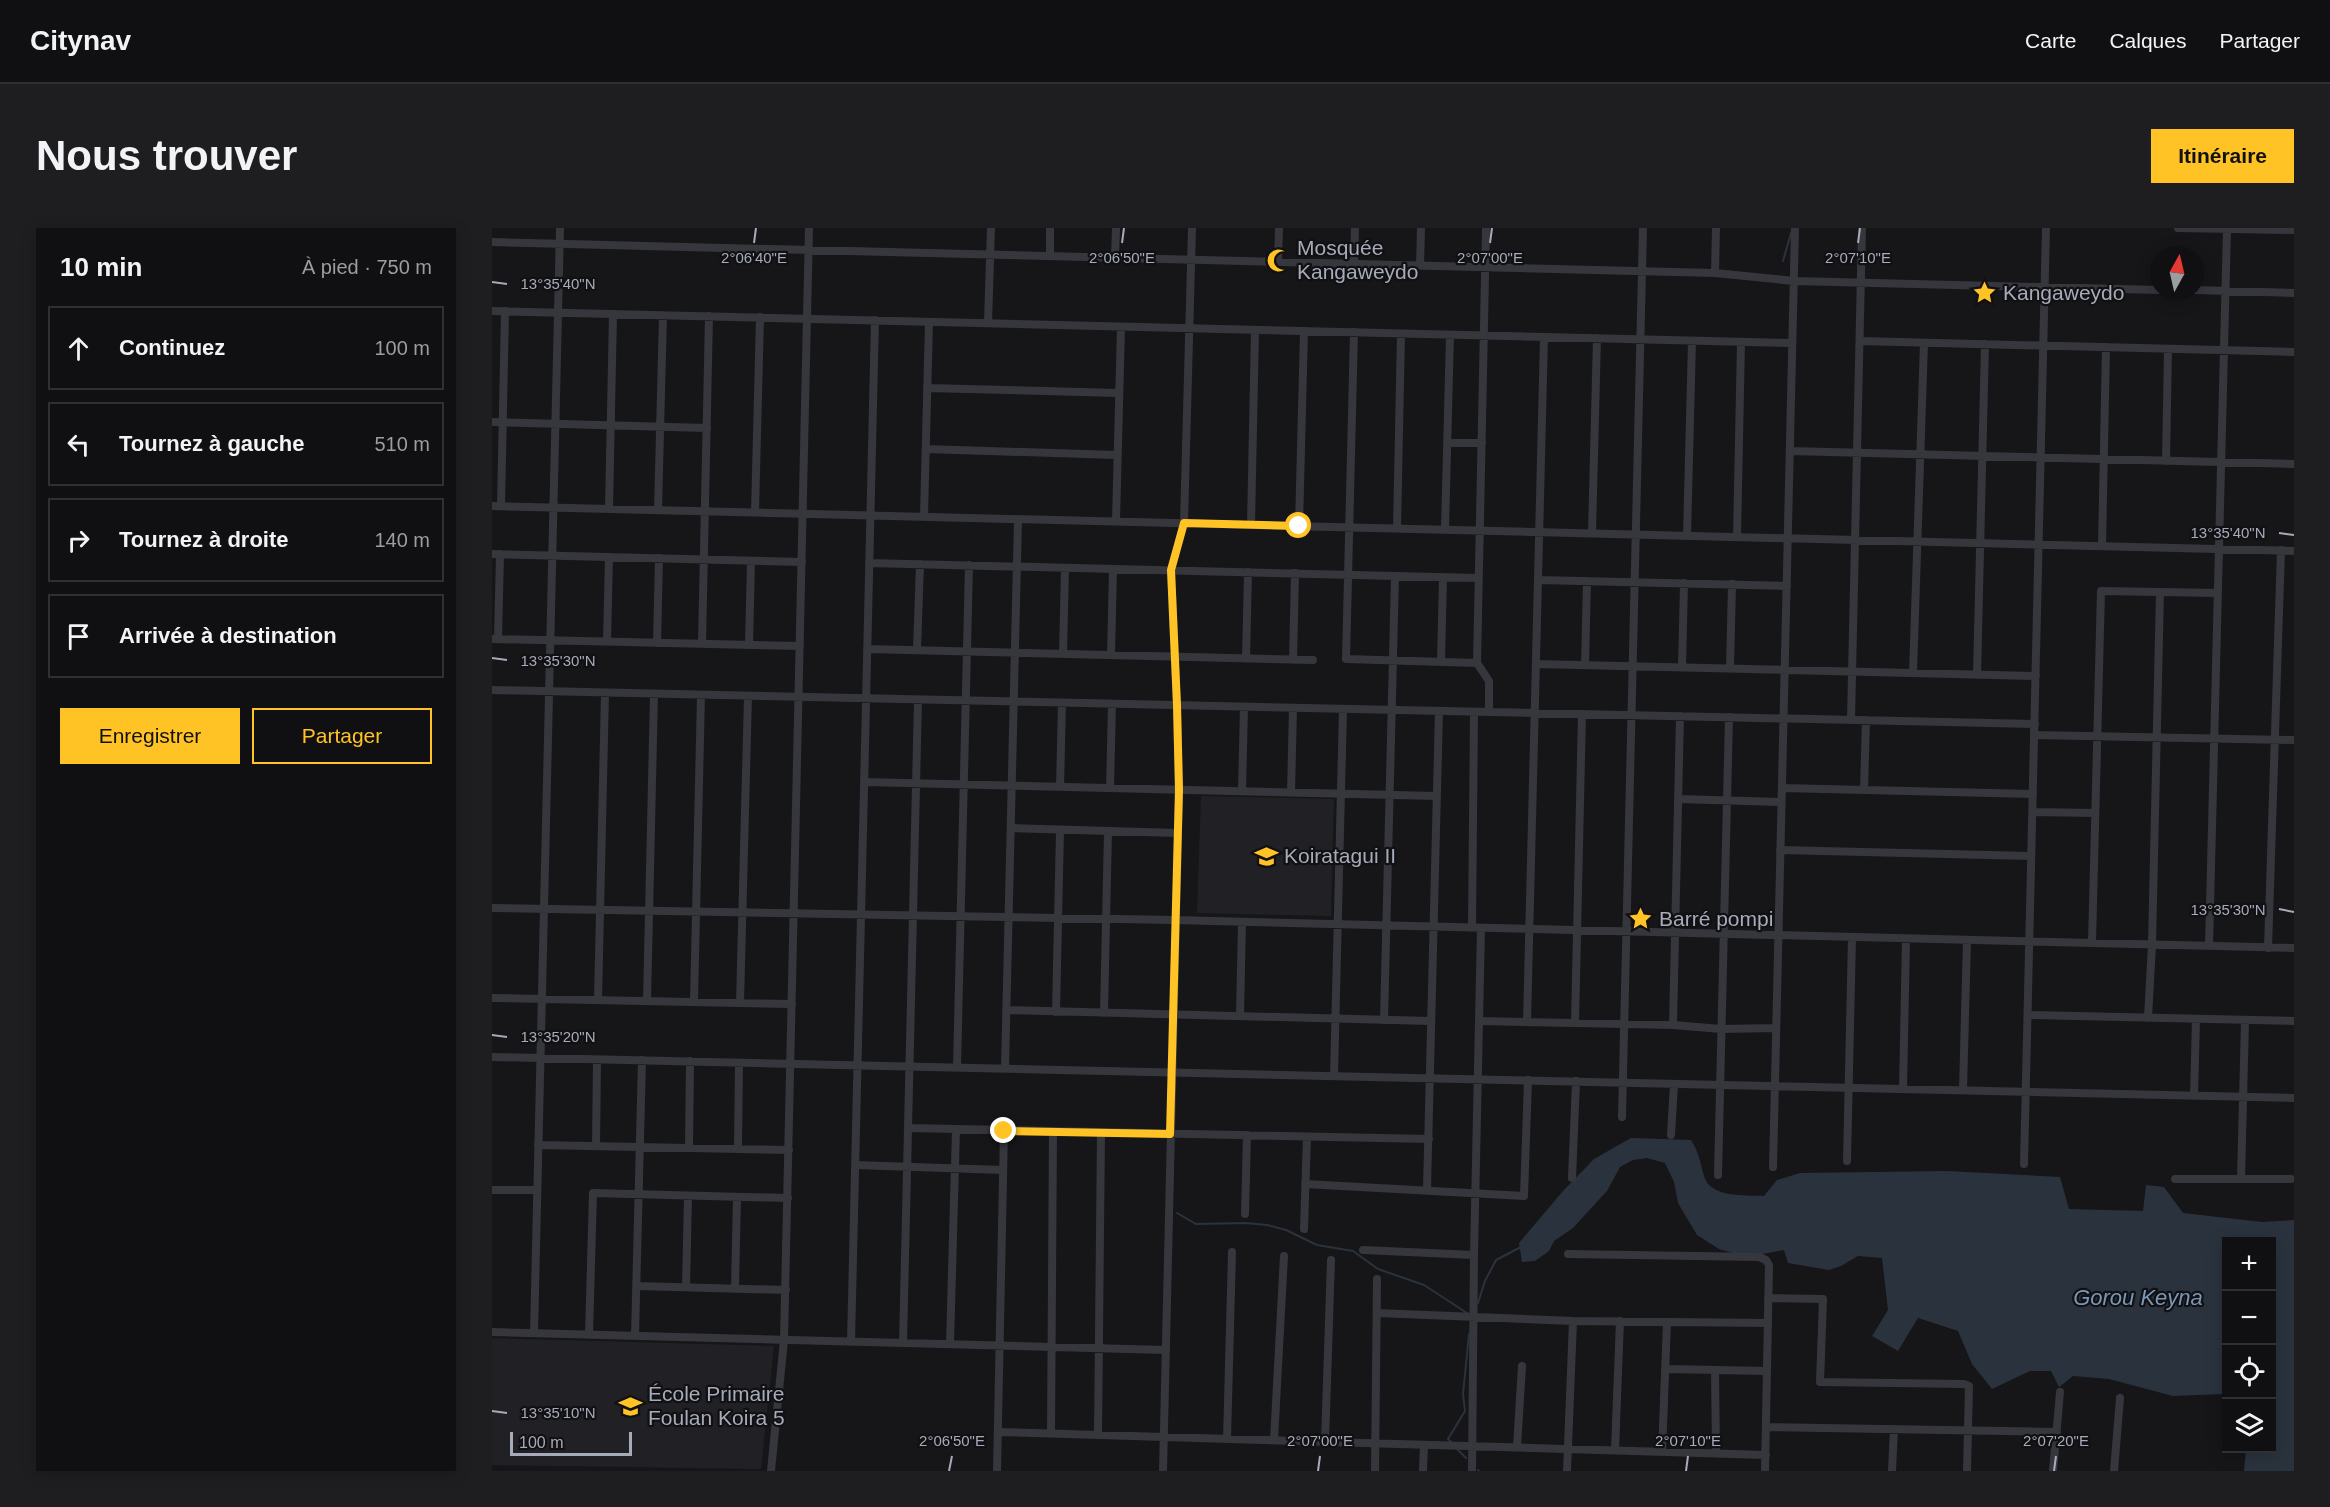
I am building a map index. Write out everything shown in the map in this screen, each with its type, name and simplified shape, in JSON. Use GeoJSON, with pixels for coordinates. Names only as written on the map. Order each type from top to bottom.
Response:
{"type":"FeatureCollection","features":[{"type":"Feature","properties":{"kind":"street"},"geometry":{"type":"LineString","coordinates":[[534,1334],[560,228]]}},
{"type":"Feature","properties":{"kind":"street"},"geometry":{"type":"LineString","coordinates":[[771,1471],[784,1340],[786,1290],[809,228]]}},
{"type":"Feature","properties":{"kind":"street"},"geometry":{"type":"LineString","coordinates":[[988,323],[990,228]]}},
{"type":"Feature","properties":{"kind":"street"},"geometry":{"type":"LineString","coordinates":[[1050,228],[1050,256]]}},
{"type":"Feature","properties":{"kind":"street"},"geometry":{"type":"LineString","coordinates":[[1115,258],[1116,228]]}},
{"type":"Feature","properties":{"kind":"street"},"geometry":{"type":"LineString","coordinates":[[1163,1471],[1179,790],[1171,570],[1184,523],[1192,228]]}},
{"type":"Feature","properties":{"kind":"street"},"geometry":{"type":"LineString","coordinates":[[1278,262],[1279,228]]}},
{"type":"Feature","properties":{"kind":"street"},"geometry":{"type":"LineString","coordinates":[[1354,264],[1355,228]]}},
{"type":"Feature","properties":{"kind":"street"},"geometry":{"type":"LineString","coordinates":[[1420,266],[1421,228]]}},
{"type":"Feature","properties":{"kind":"street"},"geometry":{"type":"LineString","coordinates":[[1486,228],[1477,663],[1489,681],[1489,712]]}},
{"type":"Feature","properties":{"kind":"street"},"geometry":{"type":"LineString","coordinates":[[1622,1117],[1643,228]]}},
{"type":"Feature","properties":{"kind":"street"},"geometry":{"type":"LineString","coordinates":[[1715,273],[1716,228]]}},
{"type":"Feature","properties":{"kind":"street"},"geometry":{"type":"LineString","coordinates":[[1773,1167],[1795,228]]}},
{"type":"Feature","properties":{"kind":"street"},"geometry":{"type":"LineString","coordinates":[[1851,720],[1862,228]]}},
{"type":"Feature","properties":{"kind":"street"},"geometry":{"type":"LineString","coordinates":[[2024,1164],[2046,228]]}},
{"type":"Feature","properties":{"kind":"street"},"geometry":{"type":"LineString","coordinates":[[2178,228],[2294,230]]}},
{"type":"Feature","properties":{"kind":"street"},"geometry":{"type":"LineString","coordinates":[[2210,946],[2227,229]]}},
{"type":"Feature","properties":{"kind":"street"},"geometry":{"type":"LineString","coordinates":[[492,242],[1715,273],[1794,281],[2150,290]]}},
{"type":"Feature","properties":{"kind":"street"},"geometry":{"type":"LineString","coordinates":[[2204,290],[2294,293]]}},
{"type":"Feature","properties":{"kind":"street"},"geometry":{"type":"LineString","coordinates":[[492,311],[1792,344]]}},
{"type":"Feature","properties":{"kind":"street"},"geometry":{"type":"LineString","coordinates":[[505,311],[502,423],[496,506],[2294,551]]}},
{"type":"Feature","properties":{"kind":"street"},"geometry":{"type":"LineString","coordinates":[[609,508],[614,314]]}},
{"type":"Feature","properties":{"kind":"street"},"geometry":{"type":"LineString","coordinates":[[658,510],[663,315]]}},
{"type":"Feature","properties":{"kind":"street"},"geometry":{"type":"LineString","coordinates":[[702,644],[709,316]]}},
{"type":"Feature","properties":{"kind":"street"},"geometry":{"type":"LineString","coordinates":[[755,512],[760,317]]}},
{"type":"Feature","properties":{"kind":"street"},"geometry":{"type":"LineString","coordinates":[[851,1342],[875,320]]}},
{"type":"Feature","properties":{"kind":"street"},"geometry":{"type":"LineString","coordinates":[[924,516],[929,322]]}},
{"type":"Feature","properties":{"kind":"street"},"geometry":{"type":"LineString","coordinates":[[1116,521],[1121,327]]}},
{"type":"Feature","properties":{"kind":"street"},"geometry":{"type":"LineString","coordinates":[[1251,525],[1255,330]]}},
{"type":"Feature","properties":{"kind":"street"},"geometry":{"type":"LineString","coordinates":[[1299,526],[1304,331]]}},
{"type":"Feature","properties":{"kind":"street"},"geometry":{"type":"LineString","coordinates":[[1354,332],[1346,660],[1477,663]]}},
{"type":"Feature","properties":{"kind":"street"},"geometry":{"type":"LineString","coordinates":[[1397,528],[1401,334]]}},
{"type":"Feature","properties":{"kind":"street"},"geometry":{"type":"LineString","coordinates":[[1445,530],[1450,335]]}},
{"type":"Feature","properties":{"kind":"street"},"geometry":{"type":"LineString","coordinates":[[1527,1022],[1544,337]]}},
{"type":"Feature","properties":{"kind":"street"},"geometry":{"type":"LineString","coordinates":[[1592,533],[1597,338]]}},
{"type":"Feature","properties":{"kind":"street"},"geometry":{"type":"LineString","coordinates":[[1687,536],[1692,341]]}},
{"type":"Feature","properties":{"kind":"street"},"geometry":{"type":"LineString","coordinates":[[1860,341],[2294,352]]}},
{"type":"Feature","properties":{"kind":"street"},"geometry":{"type":"LineString","coordinates":[[1737,537],[1741,342]]}},
{"type":"Feature","properties":{"kind":"street"},"geometry":{"type":"LineString","coordinates":[[1913,673],[1924,343]]}},
{"type":"Feature","properties":{"kind":"street"},"geometry":{"type":"LineString","coordinates":[[1977,675],[1984,344]]}},
{"type":"Feature","properties":{"kind":"street"},"geometry":{"type":"LineString","coordinates":[[2102,546],[2106,347]]}},
{"type":"Feature","properties":{"kind":"street"},"geometry":{"type":"LineString","coordinates":[[2166,461],[2168,349]]}},
{"type":"Feature","properties":{"kind":"street"},"geometry":{"type":"LineString","coordinates":[[927,388],[1119,393]]}},
{"type":"Feature","properties":{"kind":"street"},"geometry":{"type":"LineString","coordinates":[[492,422],[707,428]]}},
{"type":"Feature","properties":{"kind":"street"},"geometry":{"type":"LineString","coordinates":[[1447,442],[1482,443]]}},
{"type":"Feature","properties":{"kind":"street"},"geometry":{"type":"LineString","coordinates":[[926,449],[1116,455]]}},
{"type":"Feature","properties":{"kind":"street"},"geometry":{"type":"LineString","coordinates":[[1790,451],[2294,464]]}},
{"type":"Feature","properties":{"kind":"street"},"geometry":{"type":"LineString","coordinates":[[1005,1068],[1018,519]]}},
{"type":"Feature","properties":{"kind":"street"},"geometry":{"type":"LineString","coordinates":[[2268,948],[2281,550]]}},
{"type":"Feature","properties":{"kind":"street"},"geometry":{"type":"LineString","coordinates":[[800,646],[495,639],[496,554],[802,562]]}},
{"type":"Feature","properties":{"kind":"street"},"geometry":{"type":"LineString","coordinates":[[607,641],[609,557]]}},
{"type":"Feature","properties":{"kind":"street"},"geometry":{"type":"LineString","coordinates":[[657,643],[659,558]]}},
{"type":"Feature","properties":{"kind":"street"},"geometry":{"type":"LineString","coordinates":[[749,645],[751,561]]}},
{"type":"Feature","properties":{"kind":"street"},"geometry":{"type":"LineString","coordinates":[[869,563],[1479,578]]}},
{"type":"Feature","properties":{"kind":"street"},"geometry":{"type":"LineString","coordinates":[[918,650],[920,564]]}},
{"type":"Feature","properties":{"kind":"street"},"geometry":{"type":"LineString","coordinates":[[957,1067],[969,565]]}},
{"type":"Feature","properties":{"kind":"street"},"geometry":{"type":"LineString","coordinates":[[1063,654],[1065,568]]}},
{"type":"Feature","properties":{"kind":"street"},"geometry":{"type":"LineString","coordinates":[[1111,655],[1113,569]]}},
{"type":"Feature","properties":{"kind":"street"},"geometry":{"type":"LineString","coordinates":[[1246,658],[1248,572]]}},
{"type":"Feature","properties":{"kind":"street"},"geometry":{"type":"LineString","coordinates":[[1293,660],[1295,573]]}},
{"type":"Feature","properties":{"kind":"street"},"geometry":{"type":"LineString","coordinates":[[1384,1020],[1395,576]]}},
{"type":"Feature","properties":{"kind":"street"},"geometry":{"type":"LineString","coordinates":[[1441,662],[1443,577]]}},
{"type":"Feature","properties":{"kind":"street"},"geometry":{"type":"LineString","coordinates":[[1538,580],[1787,586]]}},
{"type":"Feature","properties":{"kind":"street"},"geometry":{"type":"LineString","coordinates":[[1585,665],[1587,581]]}},
{"type":"Feature","properties":{"kind":"street"},"geometry":{"type":"LineString","coordinates":[[1682,667],[1684,583]]}},
{"type":"Feature","properties":{"kind":"street"},"geometry":{"type":"LineString","coordinates":[[1730,668],[1732,584]]}},
{"type":"Feature","properties":{"kind":"street"},"geometry":{"type":"LineString","coordinates":[[2092,943],[2101,591],[2218,593]]}},
{"type":"Feature","properties":{"kind":"street"},"geometry":{"type":"LineString","coordinates":[[2148,1018],[2152,945],[2160,592]]}},
{"type":"Feature","properties":{"kind":"street"},"geometry":{"type":"LineString","coordinates":[[867,649],[1313,660]]}},
{"type":"Feature","properties":{"kind":"street"},"geometry":{"type":"LineString","coordinates":[[1536,664],[2036,676]]}},
{"type":"Feature","properties":{"kind":"street"},"geometry":{"type":"LineString","coordinates":[[492,690],[2035,724]]}},
{"type":"Feature","properties":{"kind":"street"},"geometry":{"type":"LineString","coordinates":[[598,1000],[605,693]]}},
{"type":"Feature","properties":{"kind":"street"},"geometry":{"type":"LineString","coordinates":[[647,1001],[654,694]]}},
{"type":"Feature","properties":{"kind":"street"},"geometry":{"type":"LineString","coordinates":[[694,1002],[701,695]]}},
{"type":"Feature","properties":{"kind":"street"},"geometry":{"type":"LineString","coordinates":[[740,1003],[748,696]]}},
{"type":"Feature","properties":{"kind":"street"},"geometry":{"type":"LineString","coordinates":[[903,1343],[918,700]]}},
{"type":"Feature","properties":{"kind":"street"},"geometry":{"type":"LineString","coordinates":[[1060,787],[1062,703]]}},
{"type":"Feature","properties":{"kind":"street"},"geometry":{"type":"LineString","coordinates":[[1110,788],[1112,704]]}},
{"type":"Feature","properties":{"kind":"street"},"geometry":{"type":"LineString","coordinates":[[1242,791],[1244,707]]}},
{"type":"Feature","properties":{"kind":"street"},"geometry":{"type":"LineString","coordinates":[[1290,793],[1293,708]]}},
{"type":"Feature","properties":{"kind":"street"},"geometry":{"type":"LineString","coordinates":[[1334,1076],[1343,709]]}},
{"type":"Feature","properties":{"kind":"street"},"geometry":{"type":"LineString","coordinates":[[1427,1190],[1439,711]]}},
{"type":"Feature","properties":{"kind":"street"},"geometry":{"type":"LineString","coordinates":[[1472,1471],[1479,1021],[1474,712]]}},
{"type":"Feature","properties":{"kind":"street"},"geometry":{"type":"LineString","coordinates":[[1575,1023],[1582,714]]}},
{"type":"Feature","properties":{"kind":"street"},"geometry":{"type":"LineString","coordinates":[[1673,1026],[1680,716]]}},
{"type":"Feature","properties":{"kind":"street"},"geometry":{"type":"LineString","coordinates":[[1718,1175],[1729,717]]}},
{"type":"Feature","properties":{"kind":"street"},"geometry":{"type":"LineString","coordinates":[[1864,790],[1866,720]]}},
{"type":"Feature","properties":{"kind":"street"},"geometry":{"type":"LineString","coordinates":[[2034,735],[2294,740]]}},
{"type":"Feature","properties":{"kind":"street"},"geometry":{"type":"LineString","coordinates":[[864,782],[1437,796]]}},
{"type":"Feature","properties":{"kind":"street"},"geometry":{"type":"LineString","coordinates":[[1782,788],[2033,794]]}},
{"type":"Feature","properties":{"kind":"street"},"geometry":{"type":"LineString","coordinates":[[1678,799],[1782,802]]}},
{"type":"Feature","properties":{"kind":"street"},"geometry":{"type":"LineString","coordinates":[[2032,812],[2095,813]]}},
{"type":"Feature","properties":{"kind":"street"},"geometry":{"type":"LineString","coordinates":[[1011,828],[1178,833]]}},
{"type":"Feature","properties":{"kind":"street"},"geometry":{"type":"LineString","coordinates":[[1056,1012],[1060,830]]}},
{"type":"Feature","properties":{"kind":"street"},"geometry":{"type":"LineString","coordinates":[[1104,1013],[1108,831]]}},
{"type":"Feature","properties":{"kind":"street"},"geometry":{"type":"LineString","coordinates":[[1780,850],[2031,856]]}},
{"type":"Feature","properties":{"kind":"street"},"geometry":{"type":"LineString","coordinates":[[492,908],[1175,920],[2294,948]]}},
{"type":"Feature","properties":{"kind":"street"},"geometry":{"type":"LineString","coordinates":[[1240,1016],[1242,922]]}},
{"type":"Feature","properties":{"kind":"street"},"geometry":{"type":"LineString","coordinates":[[1847,1161],[1852,937]]}},
{"type":"Feature","properties":{"kind":"street"},"geometry":{"type":"LineString","coordinates":[[1903,1089],[1906,939]]}},
{"type":"Feature","properties":{"kind":"street"},"geometry":{"type":"LineString","coordinates":[[1963,1090],[1967,940]]}},
{"type":"Feature","properties":{"kind":"street"},"geometry":{"type":"LineString","coordinates":[[492,998],[792,1004]]}},
{"type":"Feature","properties":{"kind":"street"},"geometry":{"type":"LineString","coordinates":[[1006,1010],[1431,1021]]}},
{"type":"Feature","properties":{"kind":"street"},"geometry":{"type":"LineString","coordinates":[[2028,1015],[2294,1021]]}},
{"type":"Feature","properties":{"kind":"street"},"geometry":{"type":"LineString","coordinates":[[2194,1096],[2196,1019]]}},
{"type":"Feature","properties":{"kind":"street"},"geometry":{"type":"LineString","coordinates":[[1479,1021],[1625,1024],[1722,1029],[1776,1028]]}},
{"type":"Feature","properties":{"kind":"street"},"geometry":{"type":"LineString","coordinates":[[2241,1179],[2245,1021]]}},
{"type":"Feature","properties":{"kind":"street"},"geometry":{"type":"LineString","coordinates":[[492,1057],[2294,1098]]}},
{"type":"Feature","properties":{"kind":"street"},"geometry":{"type":"LineString","coordinates":[[596,1146],[597,1060]]}},
{"type":"Feature","properties":{"kind":"street"},"geometry":{"type":"LineString","coordinates":[[635,1336],[642,1060]]}},
{"type":"Feature","properties":{"kind":"street"},"geometry":{"type":"LineString","coordinates":[[689,1147],[690,1061]]}},
{"type":"Feature","properties":{"kind":"street"},"geometry":{"type":"LineString","coordinates":[[738,1147],[739,1063]]}},
{"type":"Feature","properties":{"kind":"street"},"geometry":{"type":"LineString","coordinates":[[1305,1185],[1524,1196],[1528,1080]]}},
{"type":"Feature","properties":{"kind":"street"},"geometry":{"type":"LineString","coordinates":[[1572,1178],[1576,1081]]}},
{"type":"Feature","properties":{"kind":"street"},"geometry":{"type":"LineString","coordinates":[[1671,1135],[1674,1084]]}},
{"type":"Feature","properties":{"kind":"street"},"geometry":{"type":"LineString","coordinates":[[908,1128],[1428,1139]]}},
{"type":"Feature","properties":{"kind":"street"},"geometry":{"type":"LineString","coordinates":[[950,1344],[956,1130]]}},
{"type":"Feature","properties":{"kind":"street"},"geometry":{"type":"LineString","coordinates":[[997,1471],[1004,1131]]}},
{"type":"Feature","properties":{"kind":"street"},"geometry":{"type":"LineString","coordinates":[[1051,1433],[1053,1131]]}},
{"type":"Feature","properties":{"kind":"street"},"geometry":{"type":"LineString","coordinates":[[1098,1435],[1101,1132]]}},
{"type":"Feature","properties":{"kind":"street"},"geometry":{"type":"LineString","coordinates":[[1245,1214],[1247,1135]]}},
{"type":"Feature","properties":{"kind":"street"},"geometry":{"type":"LineString","coordinates":[[1304,1229],[1307,1137]]}},
{"type":"Feature","properties":{"kind":"street"},"geometry":{"type":"LineString","coordinates":[[538,1145],[738,1147],[789,1150]]}},
{"type":"Feature","properties":{"kind":"street"},"geometry":{"type":"LineString","coordinates":[[855,1165],[1003,1170]]}},
{"type":"Feature","properties":{"kind":"street"},"geometry":{"type":"LineString","coordinates":[[2175,1179],[2291,1179]]}},
{"type":"Feature","properties":{"kind":"street"},"geometry":{"type":"LineString","coordinates":[[492,1190],[537,1190]]}},
{"type":"Feature","properties":{"kind":"street"},"geometry":{"type":"LineString","coordinates":[[589,1335],[593,1193],[788,1198]]}},
{"type":"Feature","properties":{"kind":"street"},"geometry":{"type":"LineString","coordinates":[[686,1287],[688,1196]]}},
{"type":"Feature","properties":{"kind":"street"},"geometry":{"type":"LineString","coordinates":[[735,1288],[737,1197]]}},
{"type":"Feature","properties":{"kind":"street"},"geometry":{"type":"LineString","coordinates":[[1363,1250],[1474,1255]]}},
{"type":"Feature","properties":{"kind":"street"},"geometry":{"type":"LineString","coordinates":[[1227,1439],[1232,1252]]}},
{"type":"Feature","properties":{"kind":"street"},"geometry":{"type":"LineString","coordinates":[[1568,1254],[1759,1257],[1766,1260],[1769,1265],[1765,1471]]}},
{"type":"Feature","properties":{"kind":"street"},"geometry":{"type":"LineString","coordinates":[[1274,1440],[1284,1256]]}},
{"type":"Feature","properties":{"kind":"street"},"geometry":{"type":"LineString","coordinates":[[1325,1442],[1330,1260]]}},
{"type":"Feature","properties":{"kind":"street"},"geometry":{"type":"LineString","coordinates":[[1375,1471],[1377,1279]]}},
{"type":"Feature","properties":{"kind":"street"},"geometry":{"type":"LineString","coordinates":[[637,1286],[786,1290]]}},
{"type":"Feature","properties":{"kind":"street"},"geometry":{"type":"LineString","coordinates":[[1768,1298],[1824,1299],[1820,1382],[1967,1384],[1970,1389],[1967,1471]]}},
{"type":"Feature","properties":{"kind":"street"},"geometry":{"type":"LineString","coordinates":[[1377,1313],[1573,1321],[1768,1323]]}},
{"type":"Feature","properties":{"kind":"street"},"geometry":{"type":"LineString","coordinates":[[1567,1471],[1573,1321]]}},
{"type":"Feature","properties":{"kind":"street"},"geometry":{"type":"LineString","coordinates":[[1615,1450],[1620,1321]]}},
{"type":"Feature","properties":{"kind":"street"},"geometry":{"type":"LineString","coordinates":[[1662,1452],[1667,1322]]}},
{"type":"Feature","properties":{"kind":"street"},"geometry":{"type":"LineString","coordinates":[[492,1332],[1165,1350]]}},
{"type":"Feature","properties":{"kind":"street"},"geometry":{"type":"LineString","coordinates":[[1517,1447],[1522,1366]]}},
{"type":"Feature","properties":{"kind":"street"},"geometry":{"type":"LineString","coordinates":[[1666,1369],[1767,1371]]}},
{"type":"Feature","properties":{"kind":"street"},"geometry":{"type":"LineString","coordinates":[[1715,1370],[1716,1454]]}},
{"type":"Feature","properties":{"kind":"street"},"geometry":{"type":"LineString","coordinates":[[2054,1471],[2060,1392]]}},
{"type":"Feature","properties":{"kind":"street"},"geometry":{"type":"LineString","coordinates":[[2114,1471],[2120,1398]]}},
{"type":"Feature","properties":{"kind":"street"},"geometry":{"type":"LineString","coordinates":[[1766,1427],[2056,1432]]}},
{"type":"Feature","properties":{"kind":"street"},"geometry":{"type":"LineString","coordinates":[[1892,1471],[1894,1429]]}},
{"type":"Feature","properties":{"kind":"street"},"geometry":{"type":"LineString","coordinates":[[998,1432],[1766,1455]]}},
{"type":"Feature","properties":{"kind":"street"},"geometry":{"type":"LineString","coordinates":[[1423,1471],[1424,1445]]}},
{"type":"Feature","properties":{"kind":"shaded area","name":"Koiratagui II"},"geometry":{"type":"Polygon","coordinates":[[[1201,796],[1334,799],[1331,916],[1197,913],[1201,796]]]}},
{"type":"Feature","properties":{"kind":"shaded area","name":"École Primaire Foulan Koira 5"},"geometry":{"type":"Polygon","coordinates":[[[492,1338],[774,1346],[761,1469],[492,1465],[492,1338]]]}},
{"type":"Feature","properties":{"kind":"water","name":"Gorou Keyna"},"geometry":{"type":"Polygon","coordinates":[[[1631,1138],[1691,1140],[1708,1183],[1713,1188],[1729,1194],[1764,1196],[1777,1180],[1800,1173],[1947,1171],[2060,1177],[2069,1209],[2143,1211],[2146,1185],[2164,1187],[2183,1213],[2262,1222],[2294,1220],[2294,1471],[2244,1471],[2246,1453],[2276,1453],[2276,1237],[2222,1237],[2222,1394],[2173,1396],[2109,1379],[2073,1376],[2059,1387],[2051,1371],[2030,1371],[1992,1389],[1972,1364],[1958,1331],[1918,1318],[1898,1351],[1872,1336],[1888,1310],[1882,1258],[1858,1256],[1829,1270],[1788,1263],[1784,1250],[1747,1257],[1719,1249],[1697,1235],[1678,1203],[1674,1182],[1665,1163],[1647,1158],[1633,1160],[1620,1167],[1607,1191],[1573,1228],[1554,1241],[1549,1251],[1535,1261],[1522,1262],[1519,1243],[1563,1191],[1594,1159],[1631,1138]]]}},
{"type":"Feature","properties":{"kind":"waterway"},"geometry":{"type":"LineString","coordinates":[[1783,261],[1791,233]]}},
{"type":"Feature","properties":{"kind":"waterway"},"geometry":{"type":"LineString","coordinates":[[1177,1213],[1196,1224],[1267,1225],[1286,1230],[1317,1245],[1353,1251],[1378,1269],[1424,1285],[1467,1313]]}},
{"type":"Feature","properties":{"kind":"waterway"},"geometry":{"type":"LineString","coordinates":[[1478,1303],[1485,1281],[1496,1260],[1521,1247]]}},
{"type":"Feature","properties":{"kind":"waterway"},"geometry":{"type":"LineString","coordinates":[[1452,1443],[1448,1439],[1465,1411],[1463,1394],[1469,1334]]}},
{"type":"Feature","properties":{"kind":"waterway"},"geometry":{"type":"LineString","coordinates":[[1457,1449],[1466,1458]]}},
{"type":"Feature","properties":{"kind":"place","name":"Mosquée Kangaweydo"},"geometry":{"type":"Point","coordinates":[1279,260]}},
{"type":"Feature","properties":{"kind":"place","name":"Kangaweydo"},"geometry":{"type":"Point","coordinates":[1985,293]}},
{"type":"Feature","properties":{"kind":"place","name":"Koiratagui II"},"geometry":{"type":"Point","coordinates":[1266,856]}},
{"type":"Feature","properties":{"kind":"place","name":"Barré pompi"},"geometry":{"type":"Point","coordinates":[1641,919]}},
{"type":"Feature","properties":{"kind":"place","name":"École Primaire Foulan Koira 5"},"geometry":{"type":"Point","coordinates":[630,1406]}},
{"type":"Feature","properties":{"kind":"route"},"geometry":{"type":"LineString","coordinates":[[1004,1131],[1170,1134],[1179,790],[1171,570],[1184,523],[1299,526]]}}]}
